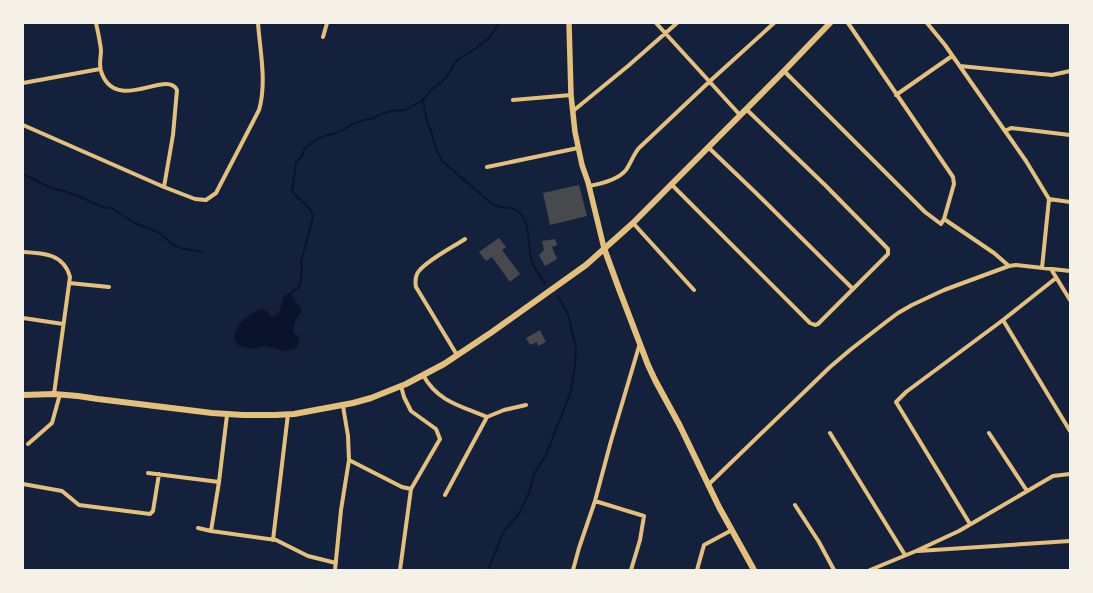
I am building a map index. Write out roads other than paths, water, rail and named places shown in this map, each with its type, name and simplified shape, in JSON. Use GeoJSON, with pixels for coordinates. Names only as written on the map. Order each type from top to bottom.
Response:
{"type":"FeatureCollection","features":[{"type":"Feature","properties":{"kind":"main road"},"geometry":{"type":"LineString","coordinates":[[569,23],[572,111],[578,148],[604,248],[655,380],[680,426],[708,485],[754,570]]}},
{"type":"Feature","properties":{"kind":"main road"},"geometry":{"type":"LineString","coordinates":[[23,395],[57,394],[227,415],[270,415],[288,414],[343,406],[371,398],[423,376],[492,332],[586,265],[633,223],[830,23]]}},
{"type":"Feature","properties":{"kind":"street"},"geometry":{"type":"LineString","coordinates":[[96,23],[101,52],[101,74],[111,87],[124,91],[162,84],[172,85],[177,90],[173,135],[164,186]]}},
{"type":"Feature","properties":{"kind":"street"},"geometry":{"type":"LineString","coordinates":[[23,125],[164,186],[199,200],[206,200],[216,193],[259,110],[263,82],[258,23]]}},
{"type":"Feature","properties":{"kind":"street"},"geometry":{"type":"LineString","coordinates":[[323,36],[327,23]]}},
{"type":"Feature","properties":{"kind":"street"},"geometry":{"type":"LineString","coordinates":[[656,23],[740,115]]}},
{"type":"Feature","properties":{"kind":"street"},"geometry":{"type":"LineString","coordinates":[[572,111],[677,23]]}},
{"type":"Feature","properties":{"kind":"street"},"geometry":{"type":"LineString","coordinates":[[589,186],[603,183],[622,175],[639,148],[774,23]]}},
{"type":"Feature","properties":{"kind":"street"},"geometry":{"type":"LineString","coordinates":[[784,71],[925,212],[941,224],[944,219],[954,184],[953,177],[848,23]]}},
{"type":"Feature","properties":{"kind":"street"},"geometry":{"type":"LineString","coordinates":[[927,23],[960,66],[1005,130],[1049,199],[1042,268]]}},
{"type":"Feature","properties":{"kind":"street"},"geometry":{"type":"LineString","coordinates":[[896,95],[952,56]]}},
{"type":"Feature","properties":{"kind":"street"},"geometry":{"type":"LineString","coordinates":[[960,66],[1052,75],[1070,72]]}},
{"type":"Feature","properties":{"kind":"street"},"geometry":{"type":"LineString","coordinates":[[23,83],[100,69]]}},
{"type":"Feature","properties":{"kind":"street"},"geometry":{"type":"LineString","coordinates":[[513,100],[571,95]]}},
{"type":"Feature","properties":{"kind":"street"},"geometry":{"type":"LineString","coordinates":[[671,184],[810,323],[815,325],[818,324],[830,313],[888,254],[888,249],[825,185],[746,109]]}},
{"type":"Feature","properties":{"kind":"street"},"geometry":{"type":"LineString","coordinates":[[1005,130],[1011,128],[1070,134]]}},
{"type":"Feature","properties":{"kind":"street"},"geometry":{"type":"LineString","coordinates":[[708,147],[853,289]]}},
{"type":"Feature","properties":{"kind":"street"},"geometry":{"type":"LineString","coordinates":[[487,167],[578,148]]}},
{"type":"Feature","properties":{"kind":"street"},"geometry":{"type":"LineString","coordinates":[[1049,199],[1070,202]]}},
{"type":"Feature","properties":{"kind":"street"},"geometry":{"type":"LineString","coordinates":[[944,219],[994,253],[1009,266]]}},
{"type":"Feature","properties":{"kind":"street"},"geometry":{"type":"LineString","coordinates":[[633,223],[694,290]]}},
{"type":"Feature","properties":{"kind":"street"},"geometry":{"type":"LineString","coordinates":[[457,355],[416,287],[415,280],[419,271],[429,262],[465,239]]}},
{"type":"Feature","properties":{"kind":"street"},"geometry":{"type":"LineString","coordinates":[[23,252],[45,254],[57,258],[64,263],[68,269],[70,277],[63,324],[57,394],[52,423],[28,444]]}},
{"type":"Feature","properties":{"kind":"street"},"geometry":{"type":"LineString","coordinates":[[708,485],[840,359],[898,312],[944,290],[1009,266],[1016,265],[1070,271]]}},
{"type":"Feature","properties":{"kind":"street"},"geometry":{"type":"LineString","coordinates":[[1051,269],[1070,300]]}},
{"type":"Feature","properties":{"kind":"street"},"geometry":{"type":"LineString","coordinates":[[970,524],[896,402],[906,392],[1056,278]]}},
{"type":"Feature","properties":{"kind":"street"},"geometry":{"type":"LineString","coordinates":[[69,283],[109,287]]}},
{"type":"Feature","properties":{"kind":"street"},"geometry":{"type":"LineString","coordinates":[[23,318],[63,324]]}},
{"type":"Feature","properties":{"kind":"street"},"geometry":{"type":"LineString","coordinates":[[1002,320],[1070,431]]}},
{"type":"Feature","properties":{"kind":"street"},"geometry":{"type":"LineString","coordinates":[[573,570],[595,501],[640,343]]}},
{"type":"Feature","properties":{"kind":"street"},"geometry":{"type":"LineString","coordinates":[[423,376],[428,385],[447,401],[487,417]]}},
{"type":"Feature","properties":{"kind":"street"},"geometry":{"type":"LineString","coordinates":[[400,570],[411,489],[440,439],[436,430],[411,412],[401,386]]}},
{"type":"Feature","properties":{"kind":"street"},"geometry":{"type":"LineString","coordinates":[[445,495],[487,417],[504,410],[526,405]]}},
{"type":"Feature","properties":{"kind":"street"},"geometry":{"type":"LineString","coordinates":[[335,570],[349,460],[348,436],[343,406]]}},
{"type":"Feature","properties":{"kind":"street"},"geometry":{"type":"LineString","coordinates":[[273,540],[288,414]]}},
{"type":"Feature","properties":{"kind":"street"},"geometry":{"type":"LineString","coordinates":[[211,531],[219,482],[227,415]]}},
{"type":"Feature","properties":{"kind":"street"},"geometry":{"type":"LineString","coordinates":[[830,433],[905,555]]}},
{"type":"Feature","properties":{"kind":"street"},"geometry":{"type":"LineString","coordinates":[[989,433],[1027,491]]}},
{"type":"Feature","properties":{"kind":"street"},"geometry":{"type":"LineString","coordinates":[[349,460],[402,487],[411,489]]}},
{"type":"Feature","properties":{"kind":"street"},"geometry":{"type":"LineString","coordinates":[[148,473],[219,482]]}},
{"type":"Feature","properties":{"kind":"street"},"geometry":{"type":"LineString","coordinates":[[23,484],[62,491],[78,505],[150,514],[153,511],[159,474]]}},
{"type":"Feature","properties":{"kind":"street"},"geometry":{"type":"LineString","coordinates":[[870,570],[916,551],[959,530],[1053,476],[1070,474]]}},
{"type":"Feature","properties":{"kind":"street"},"geometry":{"type":"LineString","coordinates":[[595,501],[644,516],[640,540],[631,570]]}},
{"type":"Feature","properties":{"kind":"street"},"geometry":{"type":"LineString","coordinates":[[795,505],[819,542],[834,570]]}},
{"type":"Feature","properties":{"kind":"street"},"geometry":{"type":"LineString","coordinates":[[198,528],[276,540],[308,556],[336,563]]}},
{"type":"Feature","properties":{"kind":"street"},"geometry":{"type":"LineString","coordinates":[[697,570],[704,545],[732,530]]}},
{"type":"Feature","properties":{"kind":"street"},"geometry":{"type":"LineString","coordinates":[[916,551],[1070,541]]}},
{"type":"Feature","properties":{"kind":"water"},"geometry":{"type":"Polygon","coordinates":[[[291,293],[295,301],[301,307],[302,311],[296,320],[293,332],[299,337],[298,346],[295,349],[286,351],[265,346],[253,349],[239,346],[234,339],[236,329],[241,322],[261,309],[265,310],[272,317],[276,316],[284,296],[291,293]]]}},
{"type":"Feature","properties":{"kind":"waterway"},"geometry":{"type":"LineString","coordinates":[[291,293],[298,288],[300,284],[302,271],[301,262],[313,217],[310,209],[292,191],[296,162],[302,156],[305,148],[319,138],[339,132],[353,124],[395,110],[400,111],[407,109],[423,100],[431,90],[445,79],[454,64],[460,58],[489,38],[499,23]]}},
{"type":"Feature","properties":{"kind":"waterway"},"geometry":{"type":"LineString","coordinates":[[423,100],[427,123],[442,161],[492,204],[501,207],[513,208],[521,214],[527,226],[532,262],[545,283]]}},
{"type":"Feature","properties":{"kind":"waterway"},"geometry":{"type":"LineString","coordinates":[[23,174],[49,187],[73,194],[103,207],[111,208],[135,223],[158,232],[175,246],[203,252]]}},
{"type":"Feature","properties":{"kind":"waterway"},"geometry":{"type":"LineString","coordinates":[[488,570],[504,531],[519,514],[529,493],[534,474],[546,455],[571,391],[576,348],[568,314],[558,296]]}}]}
